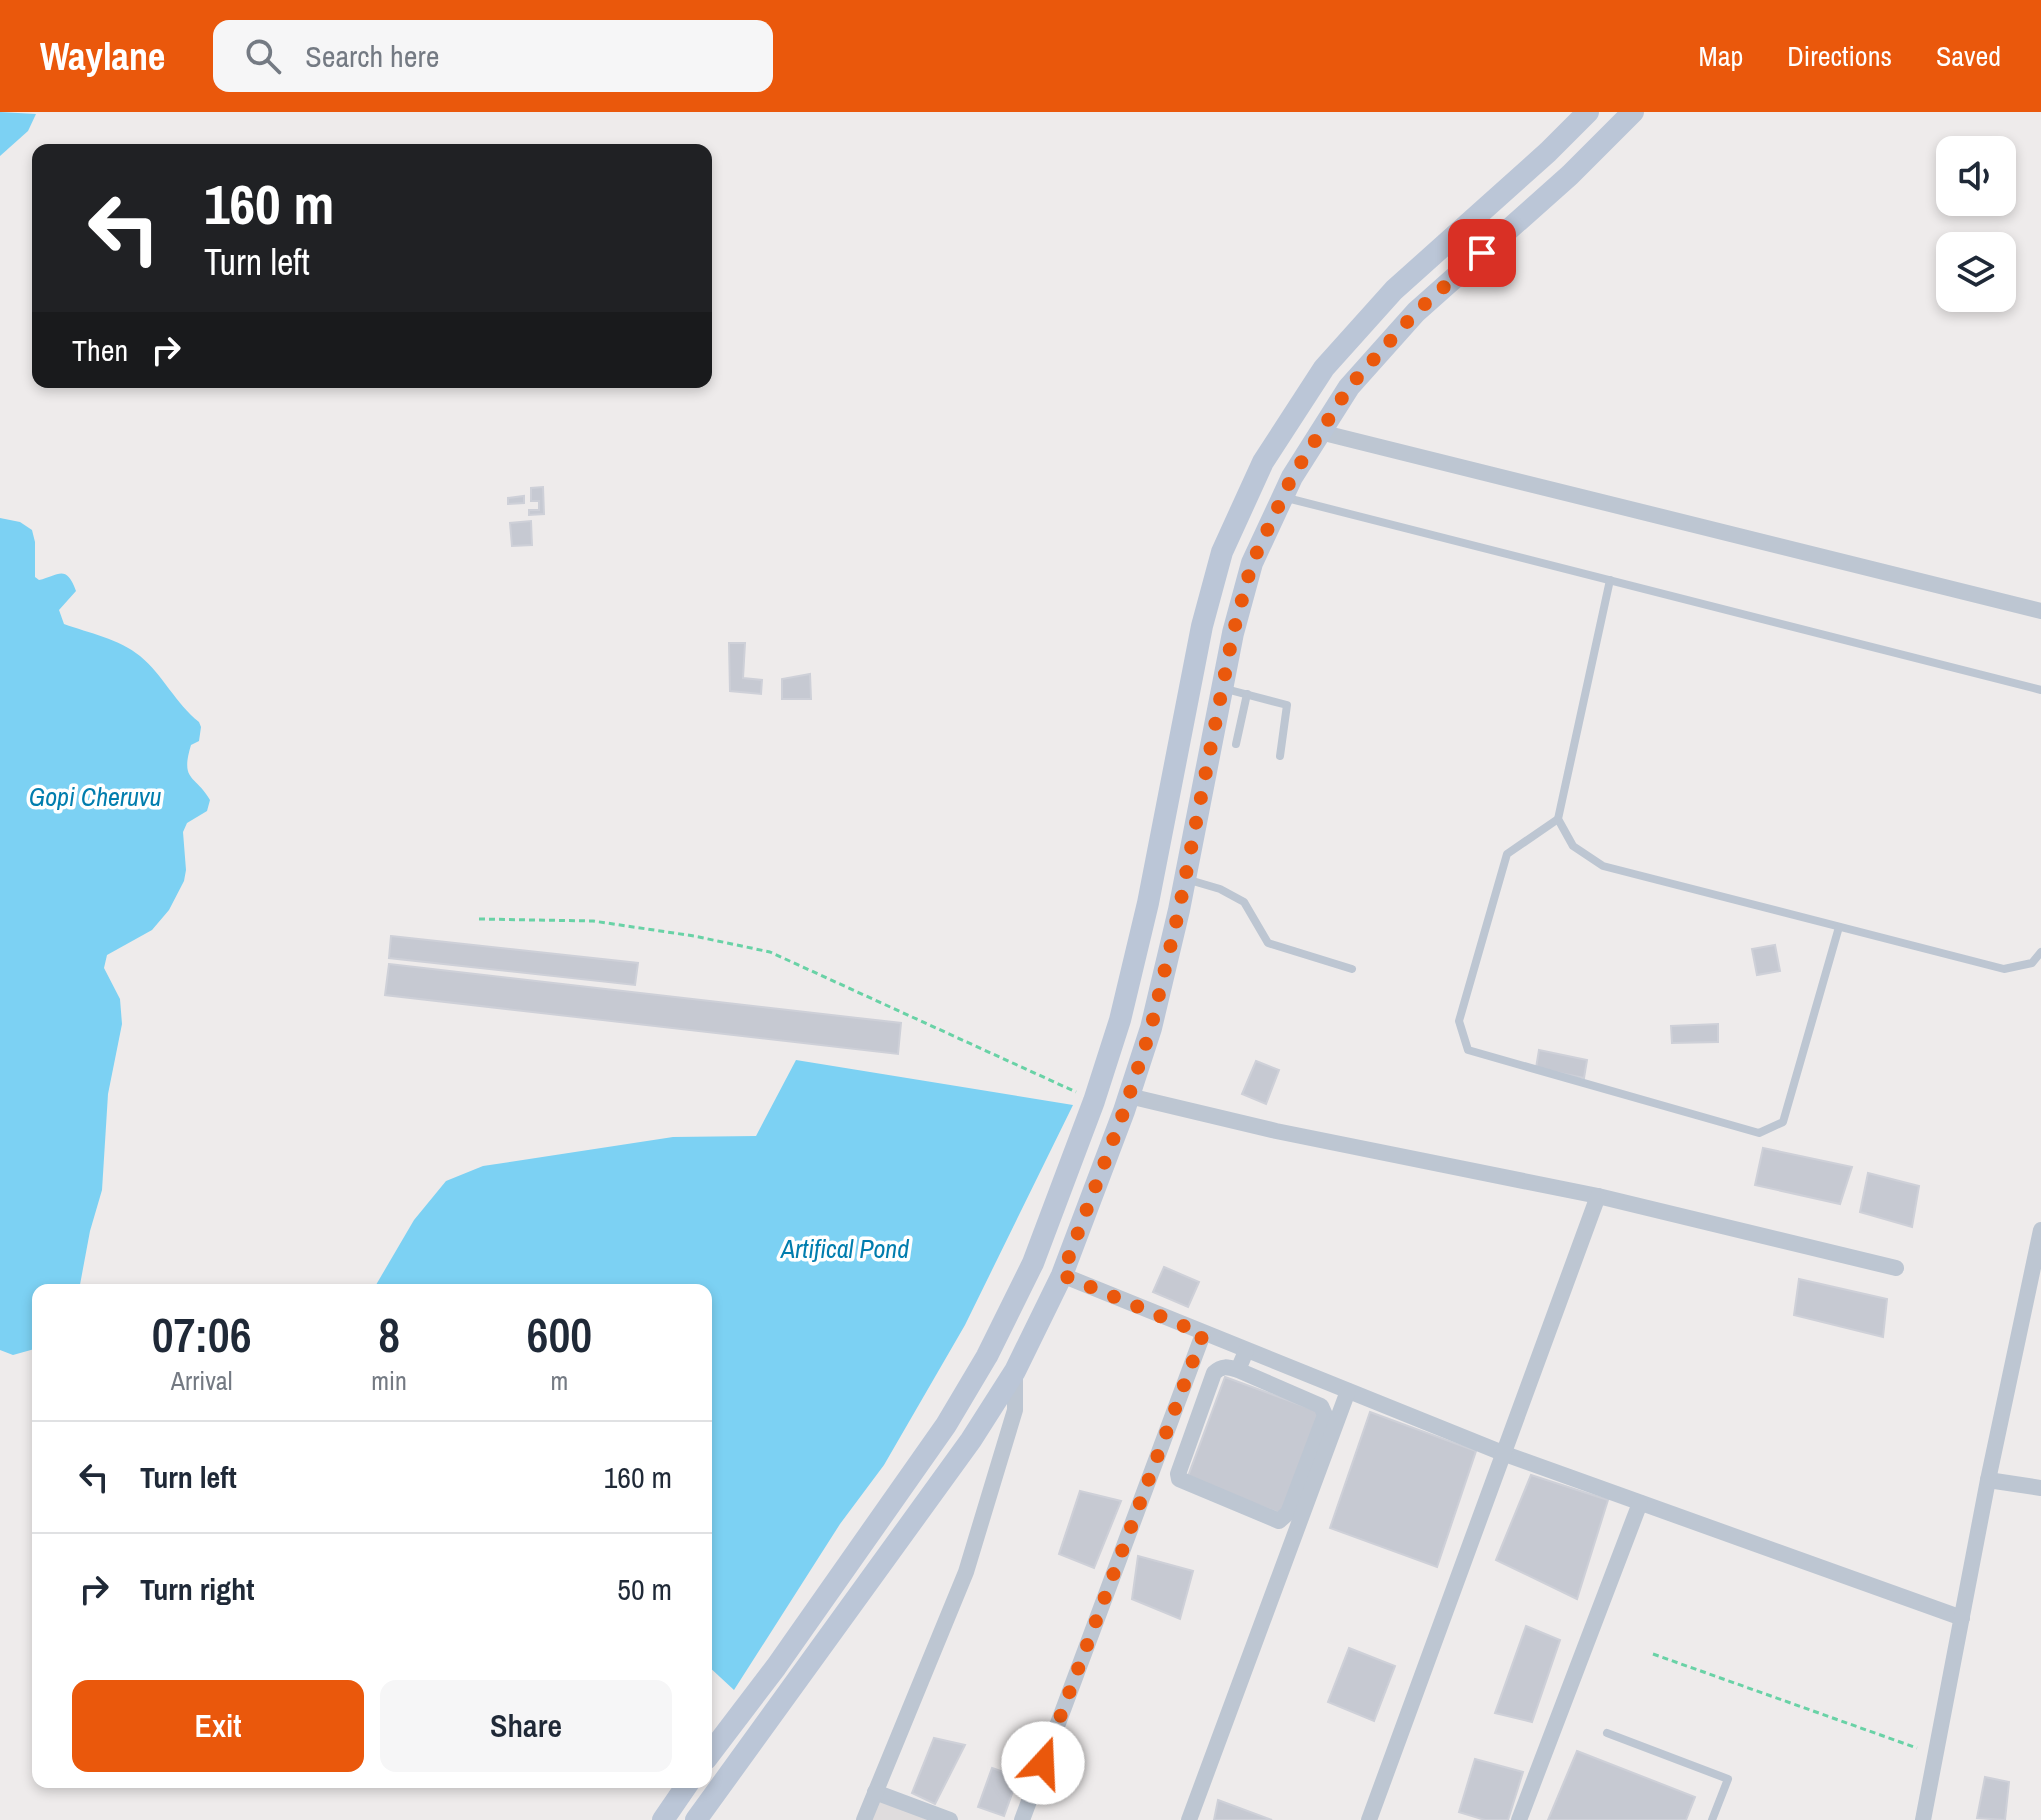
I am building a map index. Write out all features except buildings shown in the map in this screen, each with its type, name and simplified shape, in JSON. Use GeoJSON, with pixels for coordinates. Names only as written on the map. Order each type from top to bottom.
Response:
{"type":"FeatureCollection","features":[{"type":"Feature","properties":{"kind":"street"},"geometry":{"type":"LineString","coordinates":[[712,1751],[776,1667],[946,1425],[987,1356],[1033,1263],[1094,1101],[1120,1020],[1148,903],[1202,626],[1222,552],[1263,462],[1324,368],[1394,290],[1548,152],[1588,112]]}},
{"type":"Feature","properties":{"kind":"street"},"geometry":{"type":"LineString","coordinates":[[696,1820],[920,1514],[1015,1371],[1062,1275],[1151,1028],[1185,878],[1233,633],[1252,563],[1283,497],[1349,387],[1416,312],[1570,175],[1633,112]]}},
{"type":"Feature","properties":{"kind":"street"},"geometry":{"type":"LineString","coordinates":[[1320,432],[2041,611]]}},
{"type":"Feature","properties":{"kind":"street"},"geometry":{"type":"LineString","coordinates":[[1252,488],[1283,497]]}},
{"type":"Feature","properties":{"kind":"street"},"geometry":{"type":"LineString","coordinates":[[1129,1096],[1276,1131],[1598,1196],[1896,1268]]}},
{"type":"Feature","properties":{"kind":"street"},"geometry":{"type":"LineString","coordinates":[[1369,1820],[1598,1196]]}},
{"type":"Feature","properties":{"kind":"street"},"geometry":{"type":"LineString","coordinates":[[1923,1820],[1988,1480],[2041,1230]]}},
{"type":"Feature","properties":{"kind":"street"},"geometry":{"type":"LineString","coordinates":[[1062,1275],[1505,1454],[1962,1618]]}},
{"type":"Feature","properties":{"kind":"street"},"geometry":{"type":"LineString","coordinates":[[1022,1820],[1203,1334]]}},
{"type":"Feature","properties":{"kind":"street"},"geometry":{"type":"LineString","coordinates":[[1238,1370],[1246,1351]]}},
{"type":"Feature","properties":{"kind":"street"},"geometry":{"type":"LineString","coordinates":[[987,1356],[1015,1371]]}},
{"type":"Feature","properties":{"kind":"street"},"geometry":{"type":"LineString","coordinates":[[1219,1368],[1238,1370],[1321,1406],[1325,1415],[1288,1513],[1279,1521],[1179,1479],[1178,1474],[1214,1373],[1219,1368]]}},
{"type":"Feature","properties":{"kind":"street"},"geometry":{"type":"LineString","coordinates":[[864,1820],[966,1572],[1015,1410],[1015,1371]]}},
{"type":"Feature","properties":{"kind":"street"},"geometry":{"type":"LineString","coordinates":[[1299,1396],[1306,1375]]}},
{"type":"Feature","properties":{"kind":"street"},"geometry":{"type":"LineString","coordinates":[[1189,1820],[1348,1391]]}},
{"type":"Feature","properties":{"kind":"street"},"geometry":{"type":"LineString","coordinates":[[1988,1480],[2041,1488]]}},
{"type":"Feature","properties":{"kind":"street"},"geometry":{"type":"LineString","coordinates":[[1519,1820],[1640,1503]]}},
{"type":"Feature","properties":{"kind":"street"},"geometry":{"type":"LineString","coordinates":[[663,1820],[685,1788]]}},
{"type":"Feature","properties":{"kind":"street"},"geometry":{"type":"LineString","coordinates":[[875,1792],[950,1820]]}},
{"type":"Feature","properties":{"kind":"lane"},"geometry":{"type":"LineString","coordinates":[[1283,497],[2041,690]]}},
{"type":"Feature","properties":{"kind":"lane"},"geometry":{"type":"LineString","coordinates":[[1610,580],[1558,819],[1573,846],[1603,866],[2004,969],[2032,963],[2041,952]]}},
{"type":"Feature","properties":{"kind":"lane"},"geometry":{"type":"LineString","coordinates":[[1222,688],[1287,705],[1280,756]]}},
{"type":"Feature","properties":{"kind":"lane"},"geometry":{"type":"LineString","coordinates":[[1236,744],[1247,694]]}},
{"type":"Feature","properties":{"kind":"lane"},"geometry":{"type":"LineString","coordinates":[[1558,819],[1507,854],[1459,1021],[1468,1050],[1759,1133],[1783,1122],[1839,927]]}},
{"type":"Feature","properties":{"kind":"lane"},"geometry":{"type":"LineString","coordinates":[[1185,878],[1220,889],[1244,902],[1268,943],[1352,969]]}},
{"type":"Feature","properties":{"kind":"lane"},"geometry":{"type":"LineString","coordinates":[[1607,1733],[1728,1779],[1712,1820]]}},
{"type":"Feature","properties":{"kind":"path"},"geometry":{"type":"LineString","coordinates":[[479,919],[593,921],[694,936],[770,952],[1094,1101]]}},
{"type":"Feature","properties":{"kind":"path"},"geometry":{"type":"LineString","coordinates":[[1653,1654],[1936,1755]]}},
{"type":"Feature","properties":{"kind":"shaded area"},"geometry":{"type":"Polygon","coordinates":[[[875,1792],[950,1820],[864,1820],[875,1792]]]}},
{"type":"Feature","properties":{"kind":"water"},"geometry":{"type":"Polygon","coordinates":[[[0,112],[36,114],[28,131],[0,156],[0,112]]]}},
{"type":"Feature","properties":{"kind":"water","name":"Gopi Cheruvu"},"geometry":{"type":"Polygon","coordinates":[[[0,518],[20,522],[32,530],[35,577],[39,580],[65,574],[69,577],[76,591],[59,610],[64,624],[132,650],[156,672],[199,722],[199,741],[191,745],[187,766],[191,777],[210,800],[207,811],[187,823],[183,832],[186,870],[184,881],[169,910],[152,930],[107,955],[104,968],[120,999],[122,1024],[108,1094],[102,1190],[80,1284],[32,1284],[32,1350],[13,1355],[0,1350],[0,518]]]}},
{"type":"Feature","properties":{"kind":"water","name":"Artifical Pond"},"geometry":{"type":"Polygon","coordinates":[[[796,1060],[1073,1105],[965,1325],[884,1465],[840,1524],[734,1690],[712,1670],[712,1284],[377,1284],[414,1220],[446,1181],[483,1166],[673,1137],[756,1136],[796,1060]]]}},
{"type":"Feature","properties":{"kind":"route"},"geometry":{"type":"LineString","coordinates":[[1043,1763],[1203,1334],[1062,1275],[1124,1111],[1151,1028],[1179,910],[1233,633],[1252,563],[1292,477],[1349,387],[1416,312],[1482,253]]}}]}
